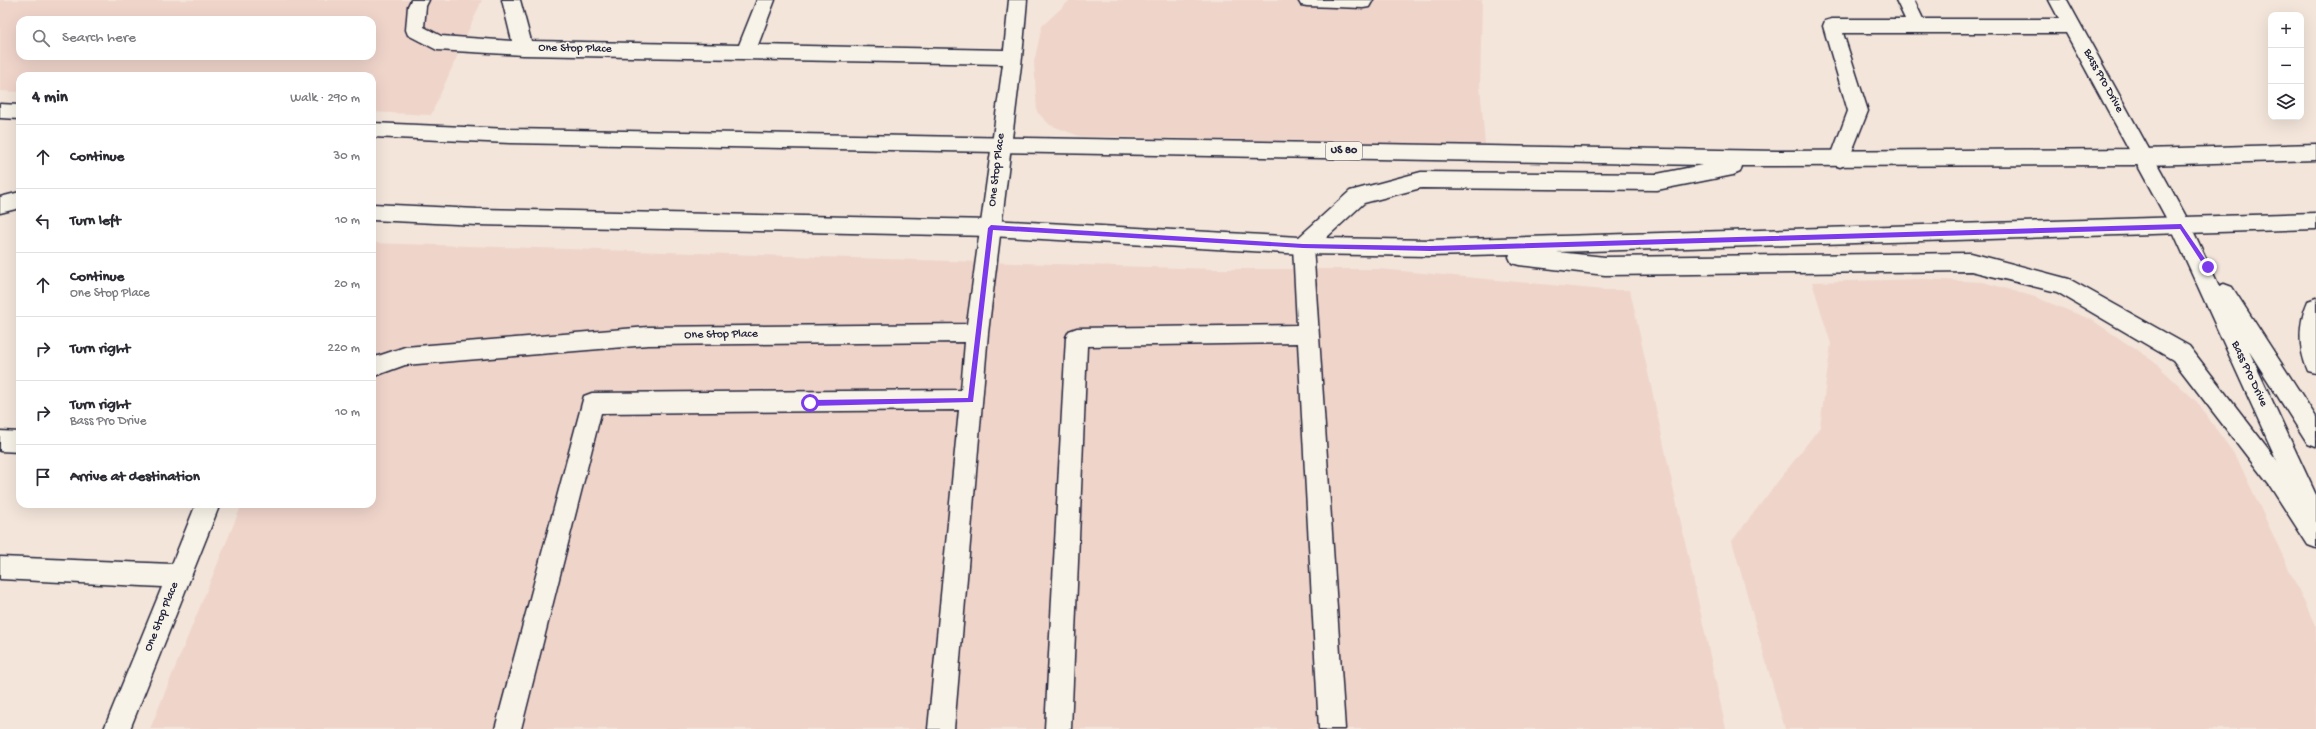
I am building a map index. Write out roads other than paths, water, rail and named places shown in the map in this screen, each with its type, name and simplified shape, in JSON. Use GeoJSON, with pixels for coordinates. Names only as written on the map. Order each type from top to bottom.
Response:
{"type":"FeatureCollection","features":[{"type":"Feature","properties":{"kind":"main road","name":"One Stop Place"},"geometry":{"type":"LineString","coordinates":[[376,367],[405,356],[648,336],[977,333],[1000,146],[1013,57],[523,48],[437,43],[415,30],[420,0]]}},
{"type":"Feature","properties":{"kind":"main road"},"geometry":{"type":"LineString","coordinates":[[511,0],[523,48]]}},
{"type":"Feature","properties":{"kind":"main road"},"geometry":{"type":"LineString","coordinates":[[746,52],[766,0]]}},
{"type":"Feature","properties":{"kind":"main road"},"geometry":{"type":"LineString","coordinates":[[1013,57],[1018,0]]}},
{"type":"Feature","properties":{"kind":"main road"},"geometry":{"type":"LineString","coordinates":[[1307,0],[1363,2],[1364,0]]}},
{"type":"Feature","properties":{"kind":"main road"},"geometry":{"type":"LineString","coordinates":[[1905,0],[1917,26]]}},
{"type":"Feature","properties":{"kind":"main road","name":"Bass Pro Drive"},"geometry":{"type":"LineString","coordinates":[[2058,0],[2181,226],[2316,521]]}},
{"type":"Feature","properties":{"kind":"main road"},"geometry":{"type":"LineString","coordinates":[[1840,158],[1858,111],[1832,26],[2072,26]]}},
{"type":"Feature","properties":{"kind":"main road","name":"US 80"},"geometry":{"type":"LineString","coordinates":[[376,130],[510,136],[1777,159],[2144,157],[2316,152]]}},
{"type":"Feature","properties":{"kind":"main road"},"geometry":{"type":"LineString","coordinates":[[1303,246],[1357,197],[1421,180],[1657,182],[1777,159]]}},
{"type":"Feature","properties":{"kind":"main road"},"geometry":{"type":"LineString","coordinates":[[0,190],[16,192]]}},
{"type":"Feature","properties":{"kind":"main road"},"geometry":{"type":"LineString","coordinates":[[0,205],[16,201]]}},
{"type":"Feature","properties":{"kind":"main road"},"geometry":{"type":"LineString","coordinates":[[376,212],[477,217],[991,228],[1303,246],[1430,248],[2316,221]]}},
{"type":"Feature","properties":{"kind":"main road","name":"Bass Pro Drive"},"geometry":{"type":"LineString","coordinates":[[2181,226],[2316,437]]}},
{"type":"Feature","properties":{"kind":"main road"},"geometry":{"type":"LineString","coordinates":[[1303,246],[1332,729]]}},
{"type":"Feature","properties":{"kind":"main road"},"geometry":{"type":"LineString","coordinates":[[1430,248],[1605,266],[1971,262],[2062,286],[2181,353],[2278,479],[2316,537]]}},
{"type":"Feature","properties":{"kind":"main road"},"geometry":{"type":"LineString","coordinates":[[2316,307],[2313,314],[2312,353],[2316,364]]}},
{"type":"Feature","properties":{"kind":"main road"},"geometry":{"type":"LineString","coordinates":[[941,729],[977,333]]}},
{"type":"Feature","properties":{"kind":"main road"},"geometry":{"type":"LineString","coordinates":[[1058,729],[1076,337],[1309,334]]}},
{"type":"Feature","properties":{"kind":"main road"},"geometry":{"type":"LineString","coordinates":[[508,729],[592,403],[971,400]]}},
{"type":"Feature","properties":{"kind":"main road"},"geometry":{"type":"LineString","coordinates":[[0,441],[16,442]]}},
{"type":"Feature","properties":{"kind":"main road","name":"One Stop Place"},"geometry":{"type":"LineString","coordinates":[[117,729],[206,508]]}},
{"type":"Feature","properties":{"kind":"main road"},"geometry":{"type":"LineString","coordinates":[[0,568],[179,576]]}}]}
